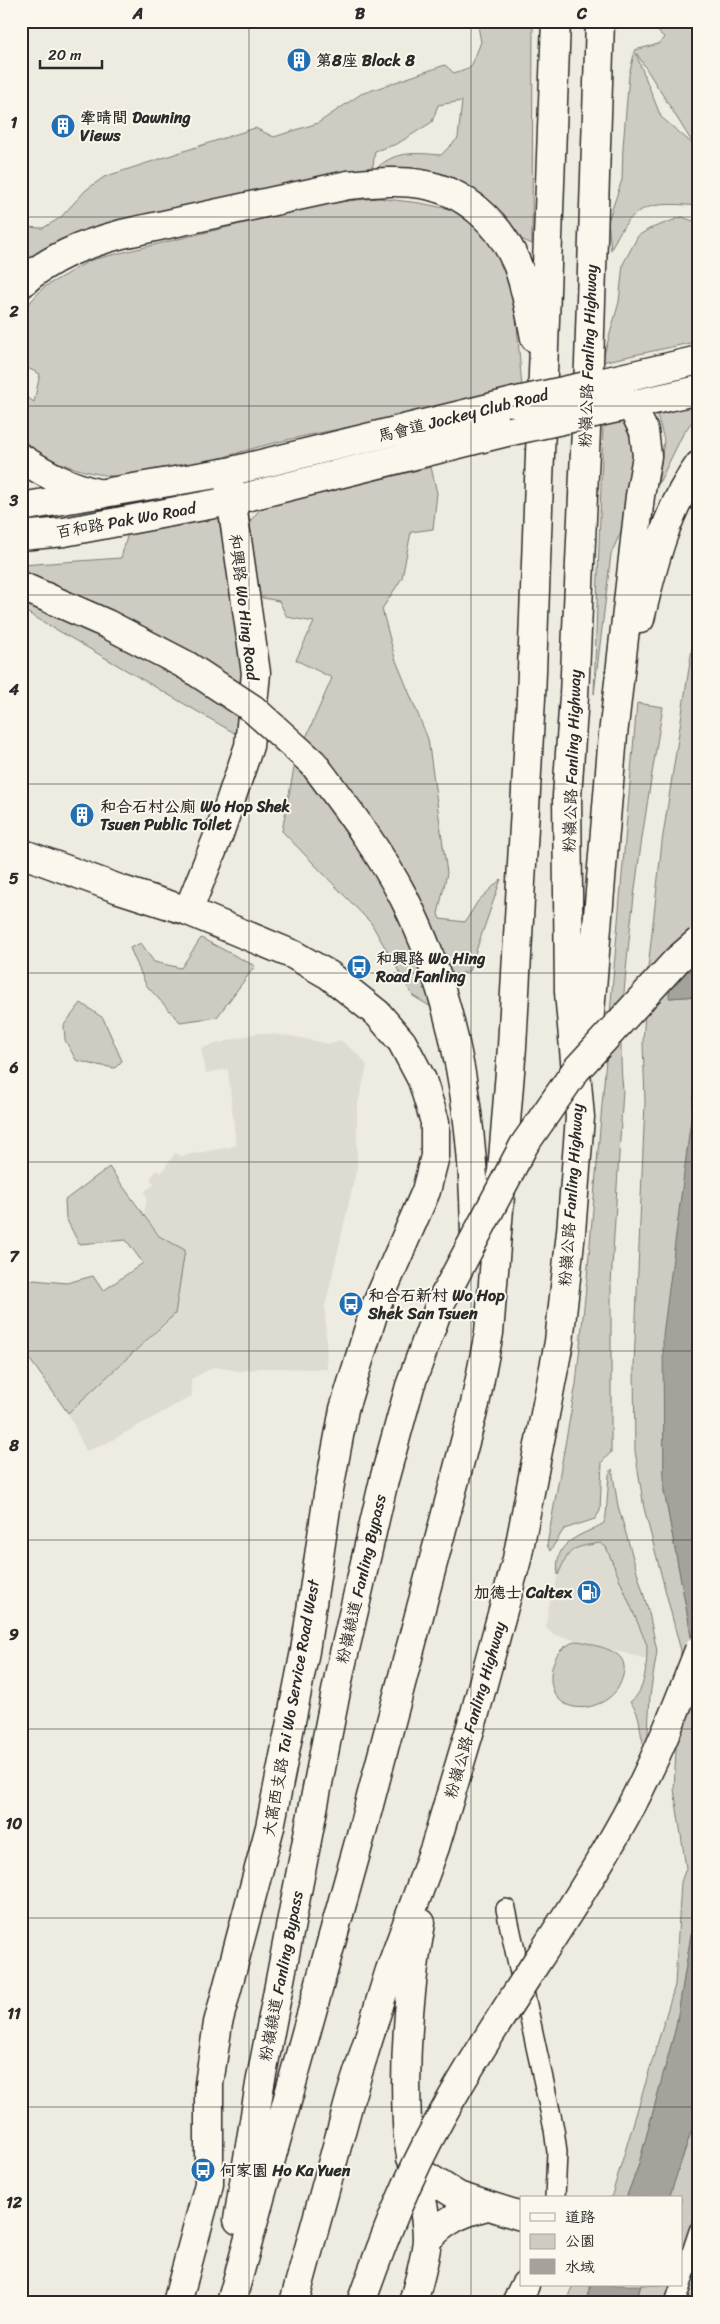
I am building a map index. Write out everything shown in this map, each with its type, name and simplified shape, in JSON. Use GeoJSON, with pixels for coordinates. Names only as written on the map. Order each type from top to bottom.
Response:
{"type":"FeatureCollection","features":[{"type":"Feature","properties":{"kind":"main road"},"geometry":{"type":"LineString","coordinates":[[231,2303],[361,1835],[475,1404],[489,1333],[512,1047],[531,698],[556,21]]}},
{"type":"Feature","properties":{"kind":"main road","name":"粉嶺公路 Fanling Highway"},"geometry":{"type":"LineString","coordinates":[[294,2303],[351,2095],[390,1970],[435,1847],[514,1569],[540,1449],[559,1342],[571,1232],[580,1117],[569,992],[567,796],[574,696],[589,372],[600,21]]}},
{"type":"Feature","properties":{"kind":"main road"},"geometry":{"type":"LineString","coordinates":[[21,284],[58,257],[97,240],[340,187],[376,182],[419,183],[433,186],[464,200],[482,214],[501,234],[517,266],[542,371]]}},
{"type":"Feature","properties":{"kind":"main road","name":"馬會道 Jockey Club Road"},"geometry":{"type":"LineString","coordinates":[[228,472],[513,402],[646,374],[699,360]]}},
{"type":"Feature","properties":{"kind":"main road"},"geometry":{"type":"LineString","coordinates":[[580,1117],[600,906],[613,735],[640,496],[647,456],[640,409],[613,391],[591,385]]}},
{"type":"Feature","properties":{"kind":"main road","name":"馬會道 Jockey Club Road"},"geometry":{"type":"LineString","coordinates":[[230,501],[511,431],[640,409],[699,390]]}},
{"type":"Feature","properties":{"kind":"main road"},"geometry":{"type":"LineString","coordinates":[[21,458],[49,477],[73,487],[101,494]]}},
{"type":"Feature","properties":{"kind":"main road"},"geometry":{"type":"LineString","coordinates":[[613,735],[662,536],[676,504],[699,465]]}},
{"type":"Feature","properties":{"kind":"main road","name":"百和路 Pak Wo Road"},"geometry":{"type":"LineString","coordinates":[[21,507],[228,472]]}},
{"type":"Feature","properties":{"kind":"main road","name":"和興路 Wo Hing Road"},"geometry":{"type":"LineString","coordinates":[[188,912],[220,834],[249,746],[256,673],[230,501],[228,472]]}},
{"type":"Feature","properties":{"kind":"main road","name":"百和路 Pak Wo Road"},"geometry":{"type":"LineString","coordinates":[[21,536],[64,532],[230,501]]}},
{"type":"Feature","properties":{"kind":"main road"},"geometry":{"type":"LineString","coordinates":[[21,586],[107,624],[186,665],[253,709],[313,763],[364,832],[404,898],[447,1007],[462,1072],[471,1149],[475,1225],[475,1404]]}},
{"type":"Feature","properties":{"kind":"main road"},"geometry":{"type":"LineString","coordinates":[[21,854],[188,912]]}},
{"type":"Feature","properties":{"kind":"main road","name":"大窩西支路 Tai Wo Service Road West"},"geometry":{"type":"LineString","coordinates":[[177,2303],[209,2184],[209,2084],[218,2023],[270,1827],[302,1668],[328,1494],[344,1409],[375,1308],[426,1191],[435,1156],[435,1122],[422,1080],[413,1059],[390,1027],[361,998],[329,975],[294,955],[188,912]]}},
{"type":"Feature","properties":{"kind":"main road","name":"粉嶺繞道 Fanling Bypass"},"geometry":{"type":"LineString","coordinates":[[225,2303],[260,2084],[340,1671],[384,1480],[410,1386],[440,1304],[524,1145],[576,1070],[677,960],[699,941]]}},
{"type":"Feature","properties":{"kind":"main road"},"geometry":{"type":"LineString","coordinates":[[360,2303],[383,2239],[404,2190],[439,2120],[625,1817],[667,1733],[699,1650]]}},
{"type":"Feature","properties":{"kind":"main road"},"geometry":{"type":"LineString","coordinates":[[413,2303],[427,2240],[424,2215],[410,2157],[407,2124],[408,2034],[416,1953],[435,1847]]}},
{"type":"Feature","properties":{"kind":"main road"},"geometry":{"type":"LineString","coordinates":[[410,2157],[421,2174],[458,2196],[520,2216]]}},
{"type":"Feature","properties":{"kind":"main road"},"geometry":{"type":"LineString","coordinates":[[427,2240],[442,2224],[487,2206]]}},
{"type":"Feature","properties":{"kind":"main road"},"geometry":{"type":"LineString","coordinates":[[516,2303],[524,2286]]}},
{"type":"Feature","properties":{"kind":"street"},"geometry":{"type":"LineString","coordinates":[[506,1908],[554,2128],[557,2152],[555,2196]]}},
{"type":"Feature","properties":{"kind":"street"},"geometry":{"type":"LineString","coordinates":[[682,2282],[699,2231]]}},
{"type":"Feature","properties":{"kind":"street"},"geometry":{"type":"LineString","coordinates":[[676,2303],[681,2286]]}},
{"type":"Feature","properties":{"kind":"shaded area"},"geometry":{"type":"Polygon","coordinates":[[[257,1033],[291,1036],[330,1044],[340,1040],[360,1056],[367,1066],[357,1108],[357,1167],[325,1307],[327,1369],[262,1368],[239,1371],[214,1367],[191,1379],[192,1396],[105,1444],[86,1451],[68,1413],[169,1321],[185,1250],[159,1236],[144,1213],[147,1198],[145,1191],[155,1184],[150,1179],[156,1170],[161,1173],[175,1153],[181,1156],[236,1146],[228,1069],[206,1073],[201,1048],[257,1033]]]}},
{"type":"Feature","properties":{"kind":"shaded area","name":"加德士 Caltex"},"geometry":{"type":"Polygon","coordinates":[[[600,1543],[606,1547],[647,1645],[647,1659],[552,1634],[546,1627],[548,1609],[559,1572],[567,1555],[575,1548],[600,1543]]]}},
{"type":"Feature","properties":{"kind":"green space"},"geometry":{"type":"Polygon","coordinates":[[[477,21],[533,21],[532,244],[521,239],[483,198],[375,170],[390,159],[406,154],[441,155],[458,138],[462,101],[438,105],[432,122],[397,144],[375,151],[373,166],[363,171],[21,269],[21,227],[43,228],[60,218],[86,190],[104,177],[255,128],[274,137],[318,123],[361,94],[445,65],[454,73],[471,67],[481,42],[477,21]]]}},
{"type":"Feature","properties":{"kind":"green space"},"geometry":{"type":"Polygon","coordinates":[[[646,21],[699,21],[699,206],[668,204],[645,208],[627,222],[611,250],[608,221],[622,180],[629,75],[635,50],[658,44],[665,38],[646,21]],[[637,54],[661,117],[694,145],[637,54]]]}},
{"type":"Feature","properties":{"kind":"green space"},"geometry":{"type":"Polygon","coordinates":[[[378,198],[420,203],[454,210],[482,229],[513,276],[522,388],[426,412],[290,439],[184,469],[131,477],[91,473],[76,469],[49,458],[37,451],[24,439],[20,420],[21,393],[34,402],[40,374],[21,365],[21,312],[44,287],[91,260],[328,203],[378,198]]]}},
{"type":"Feature","properties":{"kind":"green space"},"geometry":{"type":"Polygon","coordinates":[[[682,217],[699,223],[699,341],[602,362],[619,302],[623,264],[638,236],[649,229],[682,217]]]}},
{"type":"Feature","properties":{"kind":"green space"},"geometry":{"type":"Polygon","coordinates":[[[699,401],[699,412],[683,434],[658,485],[664,440],[656,410],[699,401]]]}},
{"type":"Feature","properties":{"kind":"green space"},"geometry":{"type":"Polygon","coordinates":[[[628,418],[638,444],[636,497],[611,554],[594,694],[603,426],[628,418]]]}},
{"type":"Feature","properties":{"kind":"green space"},"geometry":{"type":"Polygon","coordinates":[[[431,467],[437,493],[433,529],[411,532],[402,578],[382,609],[395,658],[428,739],[447,873],[438,914],[440,919],[465,922],[478,901],[501,879],[469,971],[453,976],[436,1010],[413,996],[371,923],[282,831],[295,763],[332,678],[296,660],[314,622],[287,617],[279,601],[248,595],[243,738],[21,609],[21,565],[121,558],[143,480],[192,471],[200,502],[242,531],[261,508],[431,467]]]}},
{"type":"Feature","properties":{"kind":"green space"},"geometry":{"type":"Polygon","coordinates":[[[699,604],[699,946],[670,998],[699,996],[699,1058],[664,1332],[664,1491],[689,1623],[699,1697],[699,1886],[676,2027],[638,2167],[627,2196],[612,2196],[675,1985],[681,1882],[686,1868],[674,1789],[681,1651],[644,1508],[635,1451],[634,1366],[645,1102],[643,1042],[648,968],[662,842],[699,604]]]}},
{"type":"Feature","properties":{"kind":"green space"},"geometry":{"type":"Polygon","coordinates":[[[637,703],[663,707],[638,865],[623,1009],[621,1058],[623,1090],[611,1284],[611,1452],[602,1462],[600,1511],[595,1519],[564,1529],[550,1551],[547,1545],[576,1384],[587,1278],[637,703]]]}},
{"type":"Feature","properties":{"kind":"green space"},"geometry":{"type":"Polygon","coordinates":[[[201,938],[255,966],[217,1017],[180,1022],[146,985],[130,948],[141,943],[154,962],[181,968],[201,938]]]}},
{"type":"Feature","properties":{"kind":"green space"},"geometry":{"type":"Polygon","coordinates":[[[81,1003],[103,1018],[122,1061],[115,1068],[76,1060],[65,1040],[64,1025],[81,1003]]]}},
{"type":"Feature","properties":{"kind":"green space"},"geometry":{"type":"Polygon","coordinates":[[[109,1167],[159,1236],[185,1250],[175,1314],[68,1413],[21,1347],[21,1279],[67,1283],[93,1276],[103,1291],[143,1263],[126,1240],[79,1244],[66,1218],[65,1200],[109,1167]]]}},
{"type":"Feature","properties":{"kind":"green space"},"geometry":{"type":"Polygon","coordinates":[[[612,1469],[618,1506],[649,1613],[657,1651],[650,1695],[647,1751],[635,1708],[630,1702],[642,1684],[646,1668],[647,1645],[606,1547],[600,1543],[573,1550],[558,1575],[558,1563],[564,1546],[578,1536],[604,1523],[609,1475],[612,1469]]]}},
{"type":"Feature","properties":{"kind":"green space"},"geometry":{"type":"Polygon","coordinates":[[[575,1641],[612,1651],[622,1659],[624,1664],[619,1686],[614,1693],[600,1703],[582,1708],[565,1704],[558,1698],[551,1681],[552,1669],[559,1652],[575,1641]]]}},
{"type":"Feature","properties":{"kind":"green space"},"geometry":{"type":"Polygon","coordinates":[[[699,2108],[699,2217],[682,2263],[682,2196],[670,2196],[699,2108]]]}},
{"type":"Feature","properties":{"kind":"green space"},"geometry":{"type":"Polygon","coordinates":[[[699,2225],[699,2303],[636,2303],[641,2286],[682,2286],[682,2266],[699,2225]]]}},
{"type":"Feature","properties":{"kind":"green space"},"geometry":{"type":"Polygon","coordinates":[[[573,2286],[591,2286],[585,2303],[565,2303],[573,2286]]]}},
{"type":"Feature","properties":{"kind":"water"},"geometry":{"type":"Polygon","coordinates":[[[699,946],[699,996],[669,998],[671,956],[699,946]]]}},
{"type":"Feature","properties":{"kind":"water"},"geometry":{"type":"Polygon","coordinates":[[[699,1058],[699,1676],[664,1491],[663,1335],[699,1058]]]}},
{"type":"Feature","properties":{"kind":"water"},"geometry":{"type":"Polygon","coordinates":[[[699,1886],[699,2108],[670,2196],[627,2196],[638,2167],[676,2027],[699,1886]]]}},
{"type":"Feature","properties":{"kind":"water"},"geometry":{"type":"Polygon","coordinates":[[[591,2286],[641,2286],[635,2303],[585,2303],[591,2286]]]}},
{"type":"Feature","properties":{"kind":"place","name":"第8座 Block 8"},"geometry":{"type":"Point","coordinates":[299,60]}},
{"type":"Feature","properties":{"kind":"place","name":"牽晴間 Dawning Views"},"geometry":{"type":"Point","coordinates":[63,126]}},
{"type":"Feature","properties":{"kind":"place","name":"和合石村公廁 Wo Hop Shek Tsuen Public Toilet"},"geometry":{"type":"Point","coordinates":[82,815]}},
{"type":"Feature","properties":{"kind":"place","name":"和興路 Wo Hing Road Fanling"},"geometry":{"type":"Point","coordinates":[359,967]}},
{"type":"Feature","properties":{"kind":"place","name":"和合石新村 Wo Hop Shek San Tsuen"},"geometry":{"type":"Point","coordinates":[351,1304]}},
{"type":"Feature","properties":{"kind":"place","name":"加德士 Caltex"},"geometry":{"type":"Point","coordinates":[589,1592]}},
{"type":"Feature","properties":{"kind":"place","name":"何家園 Ho Ka Yuen"},"geometry":{"type":"Point","coordinates":[203,2170]}}]}
